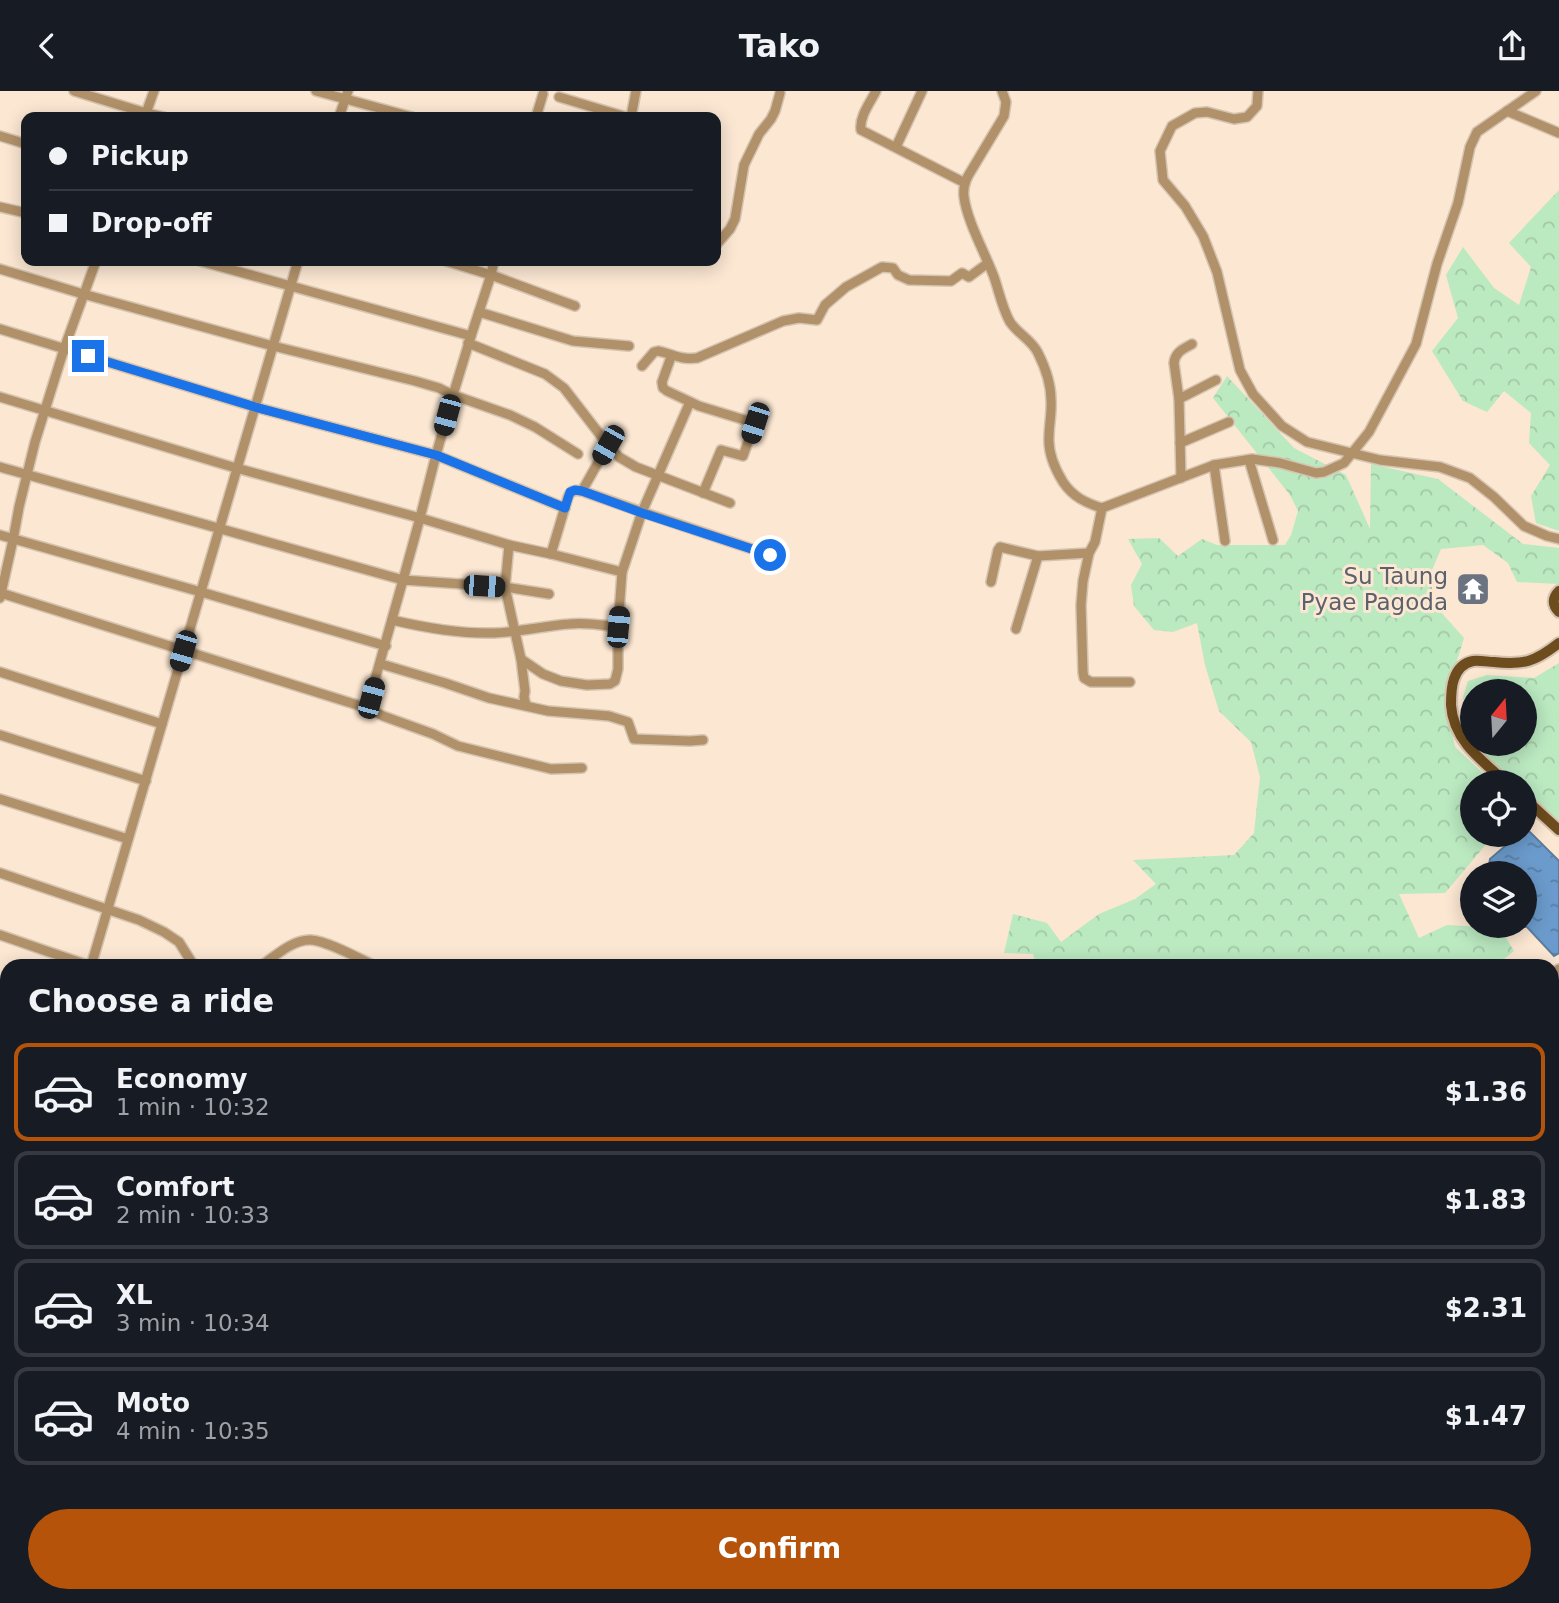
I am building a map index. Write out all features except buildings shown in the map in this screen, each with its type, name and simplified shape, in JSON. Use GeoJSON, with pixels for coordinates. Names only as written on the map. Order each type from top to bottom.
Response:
{"type":"FeatureCollection","features":[{"type":"Feature","properties":{"kind":"main road"},"geometry":{"type":"LineString","coordinates":[[1559,591],[1553,602],[1559,612]]}},
{"type":"Feature","properties":{"kind":"main road"},"geometry":{"type":"LineString","coordinates":[[1492,770],[1464,742],[1456,726],[1452,711],[1452,683],[1458,670],[1474,660],[1513,664],[1529,661],[1543,656],[1559,643]]}},
{"type":"Feature","properties":{"kind":"main road"},"geometry":{"type":"LineString","coordinates":[[1537,810],[1559,830]]}},
{"type":"Feature","properties":{"kind":"street"},"geometry":{"type":"LineString","coordinates":[[74,91],[137,112]]}},
{"type":"Feature","properties":{"kind":"street"},"geometry":{"type":"LineString","coordinates":[[147,112],[154,91]]}},
{"type":"Feature","properties":{"kind":"street"},"geometry":{"type":"LineString","coordinates":[[316,91],[347,95],[396,112]]}},
{"type":"Feature","properties":{"kind":"street"},"geometry":{"type":"LineString","coordinates":[[630,112],[636,91]]}},
{"type":"Feature","properties":{"kind":"street"},"geometry":{"type":"LineString","coordinates":[[876,91],[861,129],[965,183]]}},
{"type":"Feature","properties":{"kind":"street"},"geometry":{"type":"LineString","coordinates":[[896,148],[922,91]]}},
{"type":"Feature","properties":{"kind":"street"},"geometry":{"type":"LineString","coordinates":[[1002,91],[1006,102],[1004,116],[965,183],[964,195],[1008,318],[1013,327],[1037,350],[1043,365],[1052,402],[1049,451],[1055,465],[1064,483],[1075,496],[1102,508],[1214,465],[1249,460],[1280,463],[1316,473],[1344,463],[1369,432],[1416,344],[1437,264],[1458,203],[1470,147],[1477,132],[1536,91]]}},
{"type":"Feature","properties":{"kind":"street"},"geometry":{"type":"LineString","coordinates":[[1258,91],[1257,106],[1247,117],[1234,119],[1207,112],[1195,113],[1172,127],[1160,151],[1163,180],[1185,206],[1203,236],[1217,272],[1240,370],[1253,394],[1282,426],[1307,442],[1380,460],[1440,467],[1470,478],[1524,526],[1559,539]]}},
{"type":"Feature","properties":{"kind":"street"},"geometry":{"type":"LineString","coordinates":[[537,112],[541,92]]}},
{"type":"Feature","properties":{"kind":"street"},"geometry":{"type":"LineString","coordinates":[[721,239],[735,219],[744,165],[759,134],[771,120],[780,93]]}},
{"type":"Feature","properties":{"kind":"street"},"geometry":{"type":"LineString","coordinates":[[341,112],[347,95]]}},
{"type":"Feature","properties":{"kind":"street"},"geometry":{"type":"LineString","coordinates":[[559,97],[611,112]]}},
{"type":"Feature","properties":{"kind":"street"},"geometry":{"type":"LineString","coordinates":[[1507,111],[1559,133]]}},
{"type":"Feature","properties":{"kind":"street"},"geometry":{"type":"LineString","coordinates":[[0,136],[21,142]]}},
{"type":"Feature","properties":{"kind":"street"},"geometry":{"type":"LineString","coordinates":[[0,207],[21,212]]}},
{"type":"Feature","properties":{"kind":"street"},"geometry":{"type":"LineString","coordinates":[[642,366],[654,352],[687,359],[697,358],[783,321],[799,318],[817,320],[825,305],[846,287],[882,267],[893,268],[898,275],[909,280],[951,281],[962,273],[969,277],[988,263]]}},
{"type":"Feature","properties":{"kind":"street"},"geometry":{"type":"LineString","coordinates":[[94,266],[64,349],[26,475],[1,596],[368,708],[458,746],[551,769],[582,768]]}},
{"type":"Feature","properties":{"kind":"street"},"geometry":{"type":"LineString","coordinates":[[217,266],[470,340],[545,374],[564,388],[619,457],[636,467],[730,503]]}},
{"type":"Feature","properties":{"kind":"street"},"geometry":{"type":"LineString","coordinates":[[93,959],[296,266]]}},
{"type":"Feature","properties":{"kind":"street"},"geometry":{"type":"LineString","coordinates":[[462,266],[575,306]]}},
{"type":"Feature","properties":{"kind":"street"},"geometry":{"type":"LineString","coordinates":[[368,708],[436,455],[493,266]]}},
{"type":"Feature","properties":{"kind":"street"},"geometry":{"type":"LineString","coordinates":[[0,269],[273,346],[415,381],[510,415],[578,454]]}},
{"type":"Feature","properties":{"kind":"street"},"geometry":{"type":"LineString","coordinates":[[479,312],[573,341],[629,346]]}},
{"type":"Feature","properties":{"kind":"street"},"geometry":{"type":"LineString","coordinates":[[0,329],[255,407],[436,455],[565,508]]}},
{"type":"Feature","properties":{"kind":"street"},"geometry":{"type":"LineString","coordinates":[[1181,478],[1179,399],[1174,363],[1179,351],[1192,344]]}},
{"type":"Feature","properties":{"kind":"street"},"geometry":{"type":"LineString","coordinates":[[671,356],[662,382],[663,388],[675,397],[756,424],[743,456],[721,450],[703,493]]}},
{"type":"Feature","properties":{"kind":"street"},"geometry":{"type":"LineString","coordinates":[[1179,399],[1216,380]]}},
{"type":"Feature","properties":{"kind":"street"},"geometry":{"type":"LineString","coordinates":[[0,397],[236,468],[509,545],[622,572]]}},
{"type":"Feature","properties":{"kind":"street"},"geometry":{"type":"LineString","coordinates":[[521,659],[543,674],[561,681],[587,685],[610,684],[617,676],[622,572],[657,475],[690,402]]}},
{"type":"Feature","properties":{"kind":"street"},"geometry":{"type":"LineString","coordinates":[[1180,443],[1229,422]]}},
{"type":"Feature","properties":{"kind":"street"},"geometry":{"type":"LineString","coordinates":[[582,491],[608,445]]}},
{"type":"Feature","properties":{"kind":"street"},"geometry":{"type":"LineString","coordinates":[[1249,460],[1273,540]]}},
{"type":"Feature","properties":{"kind":"street"},"geometry":{"type":"LineString","coordinates":[[1214,465],[1225,541]]}},
{"type":"Feature","properties":{"kind":"street"},"geometry":{"type":"LineString","coordinates":[[0,467],[403,580],[505,587],[550,594]]}},
{"type":"Feature","properties":{"kind":"street"},"geometry":{"type":"LineString","coordinates":[[551,554],[570,492],[575,490],[770,555]]}},
{"type":"Feature","properties":{"kind":"street"},"geometry":{"type":"LineString","coordinates":[[1102,508],[1083,581],[1083,672],[1084,678],[1091,682],[1130,683]]}},
{"type":"Feature","properties":{"kind":"street"},"geometry":{"type":"LineString","coordinates":[[0,535],[386,646]]}},
{"type":"Feature","properties":{"kind":"street"},"geometry":{"type":"LineString","coordinates":[[509,545],[505,587],[521,659],[526,705]]}},
{"type":"Feature","properties":{"kind":"street"},"geometry":{"type":"LineString","coordinates":[[991,582],[1000,547],[1038,556],[1089,553]]}},
{"type":"Feature","properties":{"kind":"street"},"geometry":{"type":"LineString","coordinates":[[1016,629],[1038,556]]}},
{"type":"Feature","properties":{"kind":"street"},"geometry":{"type":"LineString","coordinates":[[392,620],[464,633],[514,632],[588,623],[618,627]]}},
{"type":"Feature","properties":{"kind":"street"},"geometry":{"type":"LineString","coordinates":[[381,664],[489,698],[548,711],[608,716],[628,722],[634,739],[703,740]]}},
{"type":"Feature","properties":{"kind":"street"},"geometry":{"type":"LineString","coordinates":[[0,672],[162,724]]}},
{"type":"Feature","properties":{"kind":"street"},"geometry":{"type":"LineString","coordinates":[[0,735],[146,781]]}},
{"type":"Feature","properties":{"kind":"street"},"geometry":{"type":"LineString","coordinates":[[0,799],[128,839]]}},
{"type":"Feature","properties":{"kind":"street"},"geometry":{"type":"LineString","coordinates":[[0,873],[139,920],[179,942],[190,959]]}},
{"type":"Feature","properties":{"kind":"street"},"geometry":{"type":"LineString","coordinates":[[0,935],[70,959]]}},
{"type":"Feature","properties":{"kind":"street"},"geometry":{"type":"LineString","coordinates":[[272,959],[296,943],[311,940],[359,959]]}},
{"type":"Feature","properties":{"kind":"green space"},"geometry":{"type":"Polygon","coordinates":[[[1559,190],[1559,531],[1536,523],[1531,496],[1550,465],[1529,443],[1531,413],[1504,391],[1487,412],[1463,401],[1432,351],[1458,318],[1446,275],[1463,247],[1494,288],[1519,305],[1531,267],[1509,243],[1559,190]]]}},
{"type":"Feature","properties":{"kind":"green space"},"geometry":{"type":"Polygon","coordinates":[[[1227,376],[1294,448],[1346,475],[1370,529],[1371,464],[1438,479],[1523,544],[1559,548],[1559,584],[1517,582],[1508,563],[1483,545],[1441,549],[1432,570],[1432,602],[1464,638],[1445,700],[1455,747],[1460,752],[1460,756],[1465,756],[1480,770],[1460,770],[1460,847],[1484,847],[1472,861],[1460,861],[1460,875],[1445,893],[1399,894],[1419,938],[1447,925],[1460,926],[1460,938],[1506,938],[1514,951],[1504,959],[1034,959],[1033,954],[1004,953],[1013,914],[1047,923],[1061,942],[1099,914],[1135,899],[1156,884],[1133,860],[1234,855],[1254,833],[1260,777],[1251,742],[1219,711],[1205,665],[1197,623],[1173,632],[1154,630],[1134,606],[1131,585],[1142,564],[1128,539],[1159,538],[1178,556],[1202,539],[1217,545],[1285,545],[1298,511],[1290,495],[1213,398],[1227,376]]]}},
{"type":"Feature","properties":{"kind":"green space"},"geometry":{"type":"Polygon","coordinates":[[[1559,663],[1559,820],[1537,803],[1537,770],[1498,770],[1485,756],[1537,756],[1537,679],[1474,679],[1487,675],[1534,678],[1559,663]]]}},
{"type":"Feature","properties":{"kind":"water"},"geometry":{"type":"Polygon","coordinates":[[[1537,839],[1559,861],[1559,953],[1554,956],[1537,938],[1537,861],[1490,859],[1504,847],[1537,847],[1537,839]]]}},
{"type":"Feature","properties":{"kind":"place","name":"Su Taung Pyae Pagoda"},"geometry":{"type":"Point","coordinates":[1473,589]}},
{"type":"Feature","properties":{"kind":"route"},"geometry":{"type":"LineString","coordinates":[[88,356],[255,407],[436,455],[565,508],[570,492],[582,491],[770,555]]}}]}
